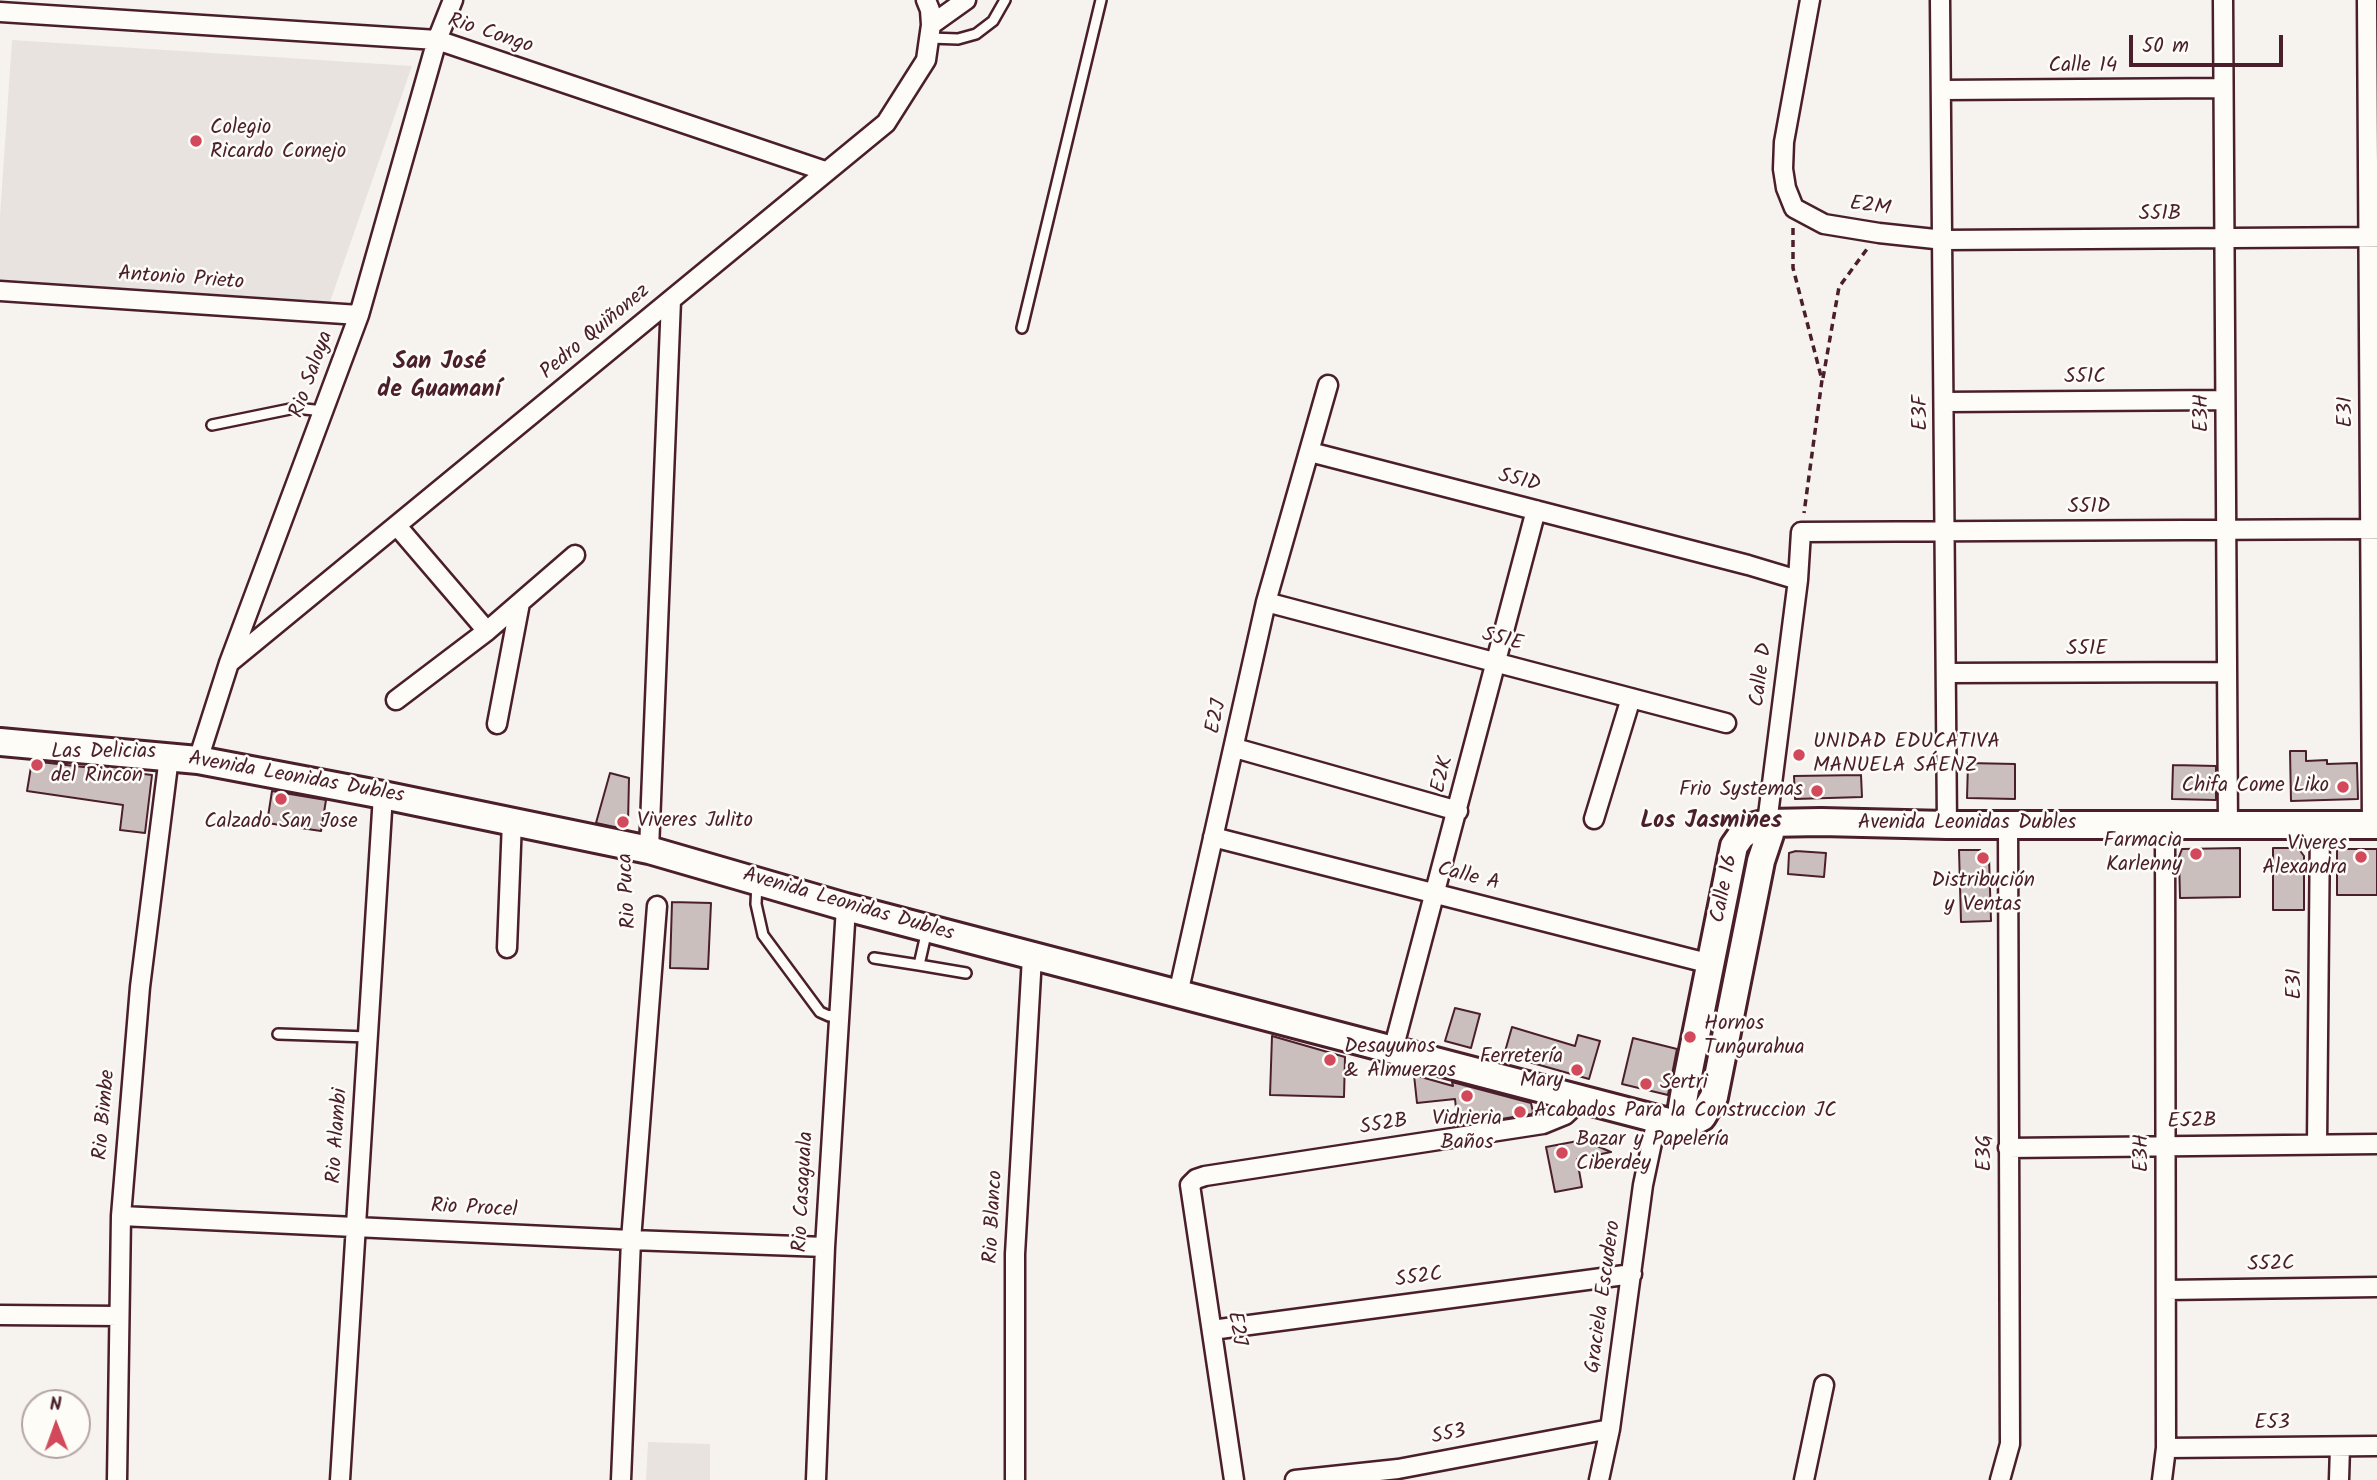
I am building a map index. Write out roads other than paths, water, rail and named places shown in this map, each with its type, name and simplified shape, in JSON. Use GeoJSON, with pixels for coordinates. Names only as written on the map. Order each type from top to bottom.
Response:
{"type":"FeatureCollection","features":[{"type":"Feature","properties":{"kind":"main road","name":"Avenida Leonidas Dubles"},"geometry":{"type":"LineString","coordinates":[[0,742],[198,760],[649,850],[846,908],[1684,1126]]}},
{"type":"Feature","properties":{"kind":"main road","name":"Avenida Leonidas Dubles"},"geometry":{"type":"LineString","coordinates":[[1767,823],[2375,825]]}},
{"type":"Feature","properties":{"kind":"main road","name":"Calle 16"},"geometry":{"type":"LineString","coordinates":[[1767,823],[1770,834],[1761,861],[1714,1097],[1702,1116],[1684,1126],[1682,1107],[1734,846],[1749,829],[1767,823]]}},
{"type":"Feature","properties":{"kind":"street","name":"Rio Saloya"},"geometry":{"type":"LineString","coordinates":[[198,760],[229,663],[359,315],[437,40],[453,0]]}},
{"type":"Feature","properties":{"kind":"street","name":"Pedro Quiñonez"},"geometry":{"type":"LineString","coordinates":[[229,663],[825,171],[887,123],[926,60],[930,10],[926,0]]}},
{"type":"Feature","properties":{"kind":"street"},"geometry":{"type":"LineString","coordinates":[[930,31],[966,0]]}},
{"type":"Feature","properties":{"kind":"street","name":"E2M"},"geometry":{"type":"LineString","coordinates":[[1810,0],[1784,142],[1783,170],[1786,188],[1794,208],[1824,224],[1944,240]]}},
{"type":"Feature","properties":{"kind":"street","name":"E3F"},"geometry":{"type":"LineString","coordinates":[[1940,0],[1947,825]]}},
{"type":"Feature","properties":{"kind":"street","name":"E3H"},"geometry":{"type":"LineString","coordinates":[[2223,0],[2228,825]]}},
{"type":"Feature","properties":{"kind":"street","name":"E3I"},"geometry":{"type":"LineString","coordinates":[[2367,0],[2373,237],[2375,825]]}},
{"type":"Feature","properties":{"kind":"street","name":"Rio Congo"},"geometry":{"type":"LineString","coordinates":[[0,12],[437,40],[825,171]]}},
{"type":"Feature","properties":{"kind":"street","name":"Calle 14"},"geometry":{"type":"LineString","coordinates":[[1942,90],[2223,89]]}},
{"type":"Feature","properties":{"kind":"street","name":"S51B"},"geometry":{"type":"LineString","coordinates":[[1944,240],[2373,237]]}},
{"type":"Feature","properties":{"kind":"street","name":"Antonio Prieto"},"geometry":{"type":"LineString","coordinates":[[0,291],[359,315]]}},
{"type":"Feature","properties":{"kind":"street","name":"Rio Puca"},"geometry":{"type":"LineString","coordinates":[[649,850],[671,300]]}},
{"type":"Feature","properties":{"kind":"street","name":"E2J"},"geometry":{"type":"LineString","coordinates":[[1178,994],[1266,603],[1328,385]]}},
{"type":"Feature","properties":{"kind":"street","name":"S51C"},"geometry":{"type":"LineString","coordinates":[[1944,402],[2225,400]]}},
{"type":"Feature","properties":{"kind":"street","name":"S51D"},"geometry":{"type":"LineString","coordinates":[[1310,452],[1798,580]]}},
{"type":"Feature","properties":{"kind":"street","name":"E2K"},"geometry":{"type":"LineString","coordinates":[[1393,1050],[1536,510]]}},
{"type":"Feature","properties":{"kind":"street"},"geometry":{"type":"LineString","coordinates":[[397,526],[487,631]]}},
{"type":"Feature","properties":{"kind":"street","name":"S51D"},"geometry":{"type":"LineString","coordinates":[[1801,532],[2374,528]]}},
{"type":"Feature","properties":{"kind":"street","name":"Calle D"},"geometry":{"type":"LineString","coordinates":[[1767,823],[1798,580],[1801,532]]}},
{"type":"Feature","properties":{"kind":"street"},"geometry":{"type":"LineString","coordinates":[[396,700],[487,631],[575,555]]}},
{"type":"Feature","properties":{"kind":"street"},"geometry":{"type":"LineString","coordinates":[[497,724],[520,603]]}},
{"type":"Feature","properties":{"kind":"street","name":"S51E"},"geometry":{"type":"LineString","coordinates":[[1266,603],[1726,723]]}},
{"type":"Feature","properties":{"kind":"street","name":"S51E"},"geometry":{"type":"LineString","coordinates":[[1947,673],[2227,672]]}},
{"type":"Feature","properties":{"kind":"street"},"geometry":{"type":"LineString","coordinates":[[1594,819],[1631,698]]}},
{"type":"Feature","properties":{"kind":"street"},"geometry":{"type":"LineString","coordinates":[[1235,748],[1458,811]]}},
{"type":"Feature","properties":{"kind":"street","name":"Rio Bimbe"},"geometry":{"type":"LineString","coordinates":[[117,1480],[121,1216],[140,987],[169,757]]}},
{"type":"Feature","properties":{"kind":"street","name":"Rio Alambi"},"geometry":{"type":"LineString","coordinates":[[340,1480],[383,795]]}},
{"type":"Feature","properties":{"kind":"street"},"geometry":{"type":"LineString","coordinates":[[507,948],[512,821]]}},
{"type":"Feature","properties":{"kind":"street","name":"E3I"},"geometry":{"type":"LineString","coordinates":[[2317,1144],[2320,824]]}},
{"type":"Feature","properties":{"kind":"street","name":"E3G"},"geometry":{"type":"LineString","coordinates":[[2000,1480],[2010,1444],[2008,825]]}},
{"type":"Feature","properties":{"kind":"street","name":"E3H"},"geometry":{"type":"LineString","coordinates":[[2162,1480],[2166,1448],[2165,825]]}},
{"type":"Feature","properties":{"kind":"street","name":"Calle A"},"geometry":{"type":"LineString","coordinates":[[1213,836],[1711,964]]}},
{"type":"Feature","properties":{"kind":"street","name":"Rio Puca"},"geometry":{"type":"LineString","coordinates":[[621,1480],[631,1240],[657,906]]}},
{"type":"Feature","properties":{"kind":"street","name":"Rio Casaguala"},"geometry":{"type":"LineString","coordinates":[[816,1480],[825,1247],[846,908]]}},
{"type":"Feature","properties":{"kind":"street","name":"Rio Blanco"},"geometry":{"type":"LineString","coordinates":[[1015,1480],[1015,1254],[1032,957]]}},
{"type":"Feature","properties":{"kind":"street","name":"S52B"},"geometry":{"type":"LineString","coordinates":[[1190,1185],[1196,1179],[1205,1177],[1543,1124],[1565,1115],[1581,1100]]}},
{"type":"Feature","properties":{"kind":"street","name":"Graciela Escudero"},"geometry":{"type":"LineString","coordinates":[[1599,1480],[1610,1429],[1643,1185],[1657,1119]]}},
{"type":"Feature","properties":{"kind":"street","name":"E52B"},"geometry":{"type":"LineString","coordinates":[[2008,1147],[2377,1143]]}},
{"type":"Feature","properties":{"kind":"street","name":"E2J"},"geometry":{"type":"LineString","coordinates":[[1190,1185],[1234,1480]]}},
{"type":"Feature","properties":{"kind":"street","name":"Rio Procel"},"geometry":{"type":"LineString","coordinates":[[121,1216],[825,1247]]}},
{"type":"Feature","properties":{"kind":"street","name":"S52C"},"geometry":{"type":"LineString","coordinates":[[1212,1330],[1632,1274]]}},
{"type":"Feature","properties":{"kind":"street","name":"S52C"},"geometry":{"type":"LineString","coordinates":[[2166,1290],[2377,1287]]}},
{"type":"Feature","properties":{"kind":"street"},"geometry":{"type":"LineString","coordinates":[[0,1315],[119,1316]]}},
{"type":"Feature","properties":{"kind":"street"},"geometry":{"type":"LineString","coordinates":[[1804,1480],[1824,1385]]}},
{"type":"Feature","properties":{"kind":"street","name":"S53"},"geometry":{"type":"LineString","coordinates":[[1295,1480],[1399,1474],[1610,1429]]}},
{"type":"Feature","properties":{"kind":"street","name":"E53"},"geometry":{"type":"LineString","coordinates":[[2166,1448],[2377,1446]]}},
{"type":"Feature","properties":{"kind":"street"},"geometry":{"type":"LineString","coordinates":[[2339,1480],[2340,1447]]}},
{"type":"Feature","properties":{"kind":"lane"},"geometry":{"type":"LineString","coordinates":[[930,31],[958,39],[976,34],[993,21],[1005,0]]}},
{"type":"Feature","properties":{"kind":"lane"},"geometry":{"type":"LineString","coordinates":[[1022,328],[1101,0]]}},
{"type":"Feature","properties":{"kind":"lane"},"geometry":{"type":"LineString","coordinates":[[212,425],[295,408],[324,411]]}},
{"type":"Feature","properties":{"kind":"lane"},"geometry":{"type":"LineString","coordinates":[[757,881],[756,904],[763,935],[820,1013],[829,1016],[838,1014]]}},
{"type":"Feature","properties":{"kind":"lane"},"geometry":{"type":"LineString","coordinates":[[919,965],[927,929]]}},
{"type":"Feature","properties":{"kind":"lane"},"geometry":{"type":"LineString","coordinates":[[874,958],[965,973]]}},
{"type":"Feature","properties":{"kind":"lane"},"geometry":{"type":"LineString","coordinates":[[278,1034],[369,1037]]}},
{"type":"Feature","properties":{"kind":"place","name":"Colegio Ricardo Cornejo"},"geometry":{"type":"Point","coordinates":[196,141]}},
{"type":"Feature","properties":{"kind":"place","name":"UNIDAD EDUCATIVA MANUELA SÁENZ"},"geometry":{"type":"Point","coordinates":[1799,755]}},
{"type":"Feature","properties":{"kind":"place","name":"Las Delicias del Rincon"},"geometry":{"type":"Point","coordinates":[37,765]}},
{"type":"Feature","properties":{"kind":"place","name":"Chifa Come Liko"},"geometry":{"type":"Point","coordinates":[2343,787]}},
{"type":"Feature","properties":{"kind":"place","name":"Frio Systemas"},"geometry":{"type":"Point","coordinates":[1817,791]}},
{"type":"Feature","properties":{"kind":"place","name":"Calzado San Jose"},"geometry":{"type":"Point","coordinates":[281,799]}},
{"type":"Feature","properties":{"kind":"place","name":"Viveres Julito"},"geometry":{"type":"Point","coordinates":[623,822]}},
{"type":"Feature","properties":{"kind":"place","name":"Farmacia Karlenny"},"geometry":{"type":"Point","coordinates":[2196,854]}},
{"type":"Feature","properties":{"kind":"place","name":"Viveres Alexandra"},"geometry":{"type":"Point","coordinates":[2361,857]}},
{"type":"Feature","properties":{"kind":"place","name":"Distribución y Ventas"},"geometry":{"type":"Point","coordinates":[1983,858]}},
{"type":"Feature","properties":{"kind":"place","name":"Hornos Tungurahua"},"geometry":{"type":"Point","coordinates":[1690,1037]}},
{"type":"Feature","properties":{"kind":"place","name":"Desayunos & Almuerzos"},"geometry":{"type":"Point","coordinates":[1330,1060]}},
{"type":"Feature","properties":{"kind":"place","name":"Ferretería Mary"},"geometry":{"type":"Point","coordinates":[1577,1070]}},
{"type":"Feature","properties":{"kind":"place","name":"Sertri"},"geometry":{"type":"Point","coordinates":[1646,1084]}},
{"type":"Feature","properties":{"kind":"place","name":"Vidrieria Baños"},"geometry":{"type":"Point","coordinates":[1467,1096]}},
{"type":"Feature","properties":{"kind":"place","name":"Acabados Para la Construccion JC"},"geometry":{"type":"Point","coordinates":[1520,1112]}},
{"type":"Feature","properties":{"kind":"place","name":"Bazar y Papelería Ciberdey"},"geometry":{"type":"Point","coordinates":[1562,1153]}},
{"type":"Feature","properties":{"kind":"district","name":"San José de Guamaní"},"geometry":{"type":"Point","coordinates":[439,378]}},
{"type":"Feature","properties":{"kind":"district","name":"Los Jasmines"},"geometry":{"type":"Point","coordinates":[1711,823]}}]}
